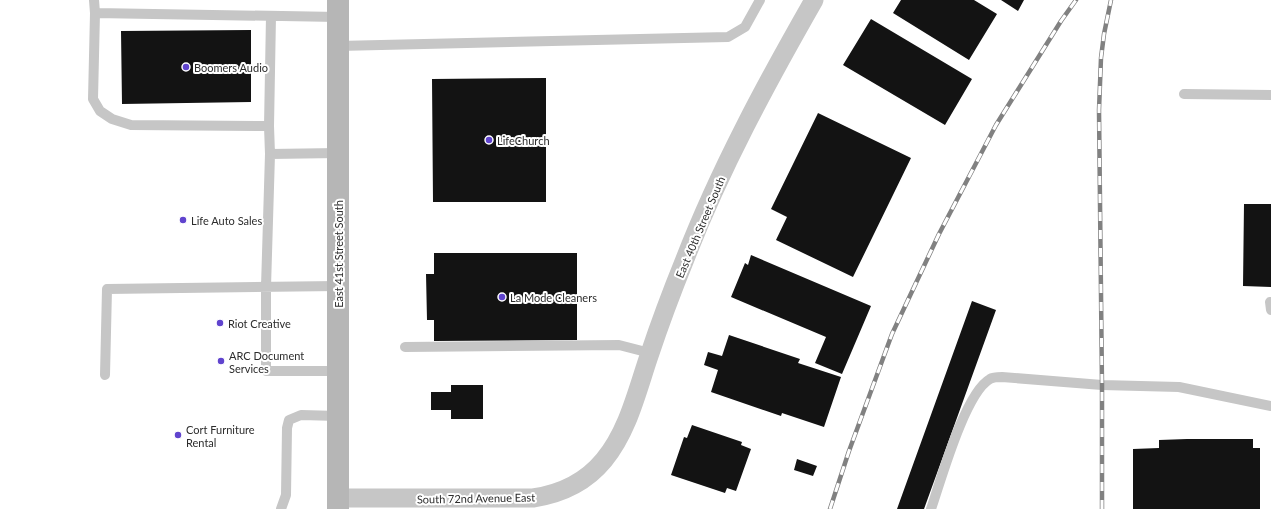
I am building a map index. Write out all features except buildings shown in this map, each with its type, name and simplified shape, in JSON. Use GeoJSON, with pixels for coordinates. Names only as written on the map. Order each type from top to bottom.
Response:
{"type":"FeatureCollection","features":[{"type":"Feature","properties":{"kind":"main road","name":"East 41st Street South"},"geometry":{"type":"LineString","coordinates":[[338,9],[338,504]]}},
{"type":"Feature","properties":{"kind":"street","name":"East 40th Street South"},"geometry":{"type":"LineString","coordinates":[[603,461],[617,442],[628,418],[689,249],[717,184],[750,116],[814,0]]}},
{"type":"Feature","properties":{"kind":"street","name":"South 72nd Avenue East"},"geometry":{"type":"LineString","coordinates":[[338,504],[533,498],[549,496],[575,485],[590,474],[603,461]]}},
{"type":"Feature","properties":{"kind":"lane"},"geometry":{"type":"LineString","coordinates":[[94,0],[93,99],[100,111],[112,119],[131,125],[269,126]]}},
{"type":"Feature","properties":{"kind":"lane"},"geometry":{"type":"LineString","coordinates":[[338,46],[728,37],[745,27],[760,0]]}},
{"type":"Feature","properties":{"kind":"lane"},"geometry":{"type":"LineString","coordinates":[[95,13],[271,16],[338,9]]}},
{"type":"Feature","properties":{"kind":"lane"},"geometry":{"type":"LineString","coordinates":[[271,16],[266,371],[338,371]]}},
{"type":"Feature","properties":{"kind":"lane"},"geometry":{"type":"LineString","coordinates":[[1184,94],[1271,95]]}},
{"type":"Feature","properties":{"kind":"lane"},"geometry":{"type":"LineString","coordinates":[[270,154],[338,153]]}},
{"type":"Feature","properties":{"kind":"lane"},"geometry":{"type":"LineString","coordinates":[[105,375],[106,289],[338,286]]}},
{"type":"Feature","properties":{"kind":"lane"},"geometry":{"type":"LineString","coordinates":[[405,348],[619,345],[650,354]]}},
{"type":"Feature","properties":{"kind":"lane"},"geometry":{"type":"LineString","coordinates":[[931,509],[961,423],[979,390],[991,378],[1002,377],[1102,385],[1179,387],[1271,406]]}},
{"type":"Feature","properties":{"kind":"lane"},"geometry":{"type":"LineString","coordinates":[[281,509],[286,495],[287,428],[290,420],[301,415],[338,416]]}},
{"type":"Feature","properties":{"kind":"railway"},"geometry":{"type":"LineString","coordinates":[[830,509],[849,451],[892,334],[939,234],[996,125],[1061,21],[1076,0]]}},
{"type":"Feature","properties":{"kind":"railway"},"geometry":{"type":"LineString","coordinates":[[1102,509],[1099,110],[1101,58],[1111,0]]}},
{"type":"Feature","properties":{"kind":"place","name":"Boomers Audio"},"geometry":{"type":"Point","coordinates":[186,67]}},
{"type":"Feature","properties":{"kind":"place","name":"LifeChurch"},"geometry":{"type":"Point","coordinates":[489,140]}},
{"type":"Feature","properties":{"kind":"place","name":"Life Auto Sales"},"geometry":{"type":"Point","coordinates":[183,220]}},
{"type":"Feature","properties":{"kind":"place","name":"La Mode Cleaners"},"geometry":{"type":"Point","coordinates":[502,297]}},
{"type":"Feature","properties":{"kind":"place","name":"Riot Creative"},"geometry":{"type":"Point","coordinates":[220,323]}},
{"type":"Feature","properties":{"kind":"place","name":"ARC Document Services"},"geometry":{"type":"Point","coordinates":[221,361]}},
{"type":"Feature","properties":{"kind":"place","name":"Cort Furniture Rental"},"geometry":{"type":"Point","coordinates":[178,435]}}]}
